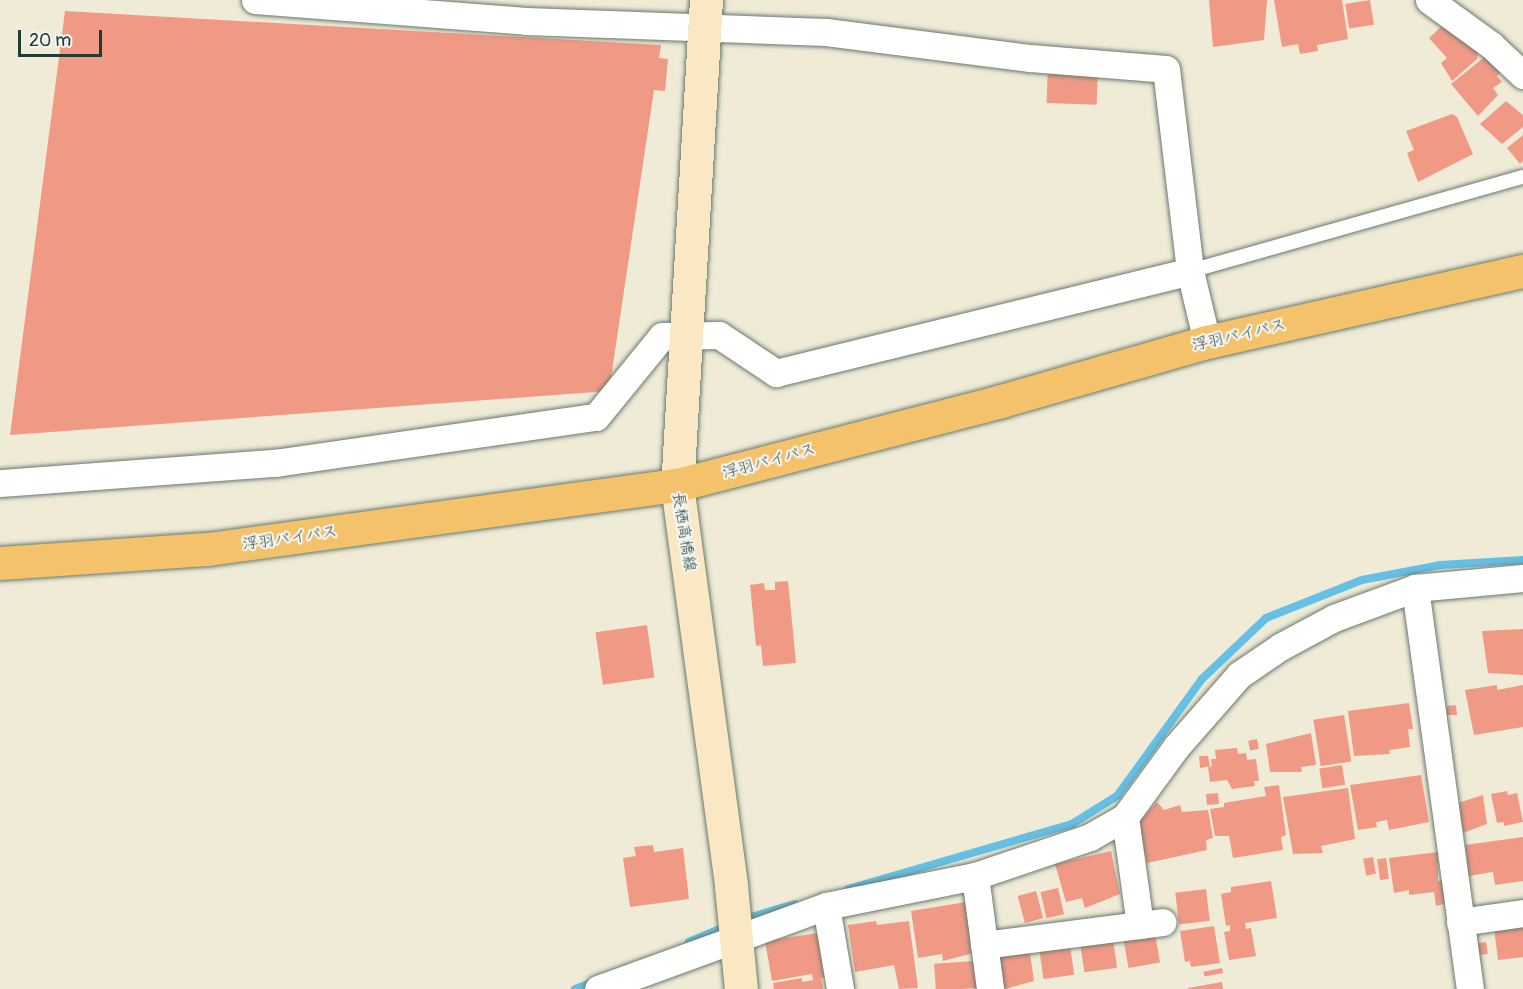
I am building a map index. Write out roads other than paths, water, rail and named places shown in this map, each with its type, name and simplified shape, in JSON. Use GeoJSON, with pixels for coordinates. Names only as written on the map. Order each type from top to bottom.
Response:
{"type":"FeatureCollection","features":[{"type":"Feature","properties":{"kind":"highway","name":"浮羽バイパス"},"geometry":{"type":"LineString","coordinates":[[0,562],[208,549],[677,485],[1207,342],[1523,271]]}},
{"type":"Feature","properties":{"kind":"main road","name":"長栖高橋線"},"geometry":{"type":"LineString","coordinates":[[705,12],[677,485],[731,886],[734,940],[741,989]]}},
{"type":"Feature","properties":{"kind":"street"},"geometry":{"type":"LineString","coordinates":[[255,0],[526,21],[705,12],[826,32],[1030,58],[1166,69],[1190,271],[1207,342]]}},
{"type":"Feature","properties":{"kind":"street"},"geometry":{"type":"LineString","coordinates":[[1429,0],[1491,45],[1523,75]]}},
{"type":"Feature","properties":{"kind":"street"},"geometry":{"type":"LineString","coordinates":[[0,483],[275,463],[596,417],[662,336],[719,335],[776,373],[1190,271]]}},
{"type":"Feature","properties":{"kind":"street"},"geometry":{"type":"LineString","coordinates":[[598,989],[826,906],[975,876],[1090,837],[1125,817],[1176,747],[1239,675],[1334,618],[1415,588],[1523,578]]}},
{"type":"Feature","properties":{"kind":"street"},"geometry":{"type":"LineString","coordinates":[[1415,588],[1470,989]]}},
{"type":"Feature","properties":{"kind":"street"},"geometry":{"type":"LineString","coordinates":[[984,945],[1151,923],[1125,817]]}},
{"type":"Feature","properties":{"kind":"street"},"geometry":{"type":"LineString","coordinates":[[975,876],[990,989]]}},
{"type":"Feature","properties":{"kind":"street"},"geometry":{"type":"LineString","coordinates":[[826,906],[840,989]]}},
{"type":"Feature","properties":{"kind":"street"},"geometry":{"type":"LineString","coordinates":[[1460,922],[1523,913]]}},
{"type":"Feature","properties":{"kind":"lane"},"geometry":{"type":"LineString","coordinates":[[1190,271],[1523,177]]}},
{"type":"Feature","properties":{"kind":"waterway"},"geometry":{"type":"LineString","coordinates":[[848,889],[1072,824],[1117,796],[1202,679],[1266,618],[1362,580],[1440,565],[1523,560]]}},
{"type":"Feature","properties":{"kind":"waterway"},"geometry":{"type":"LineString","coordinates":[[741,920],[795,904]]}},
{"type":"Feature","properties":{"kind":"waterway"},"geometry":{"type":"LineString","coordinates":[[689,942],[729,925]]}},
{"type":"Feature","properties":{"kind":"waterway"},"geometry":{"type":"LineString","coordinates":[[575,989],[596,981]]}}]}
